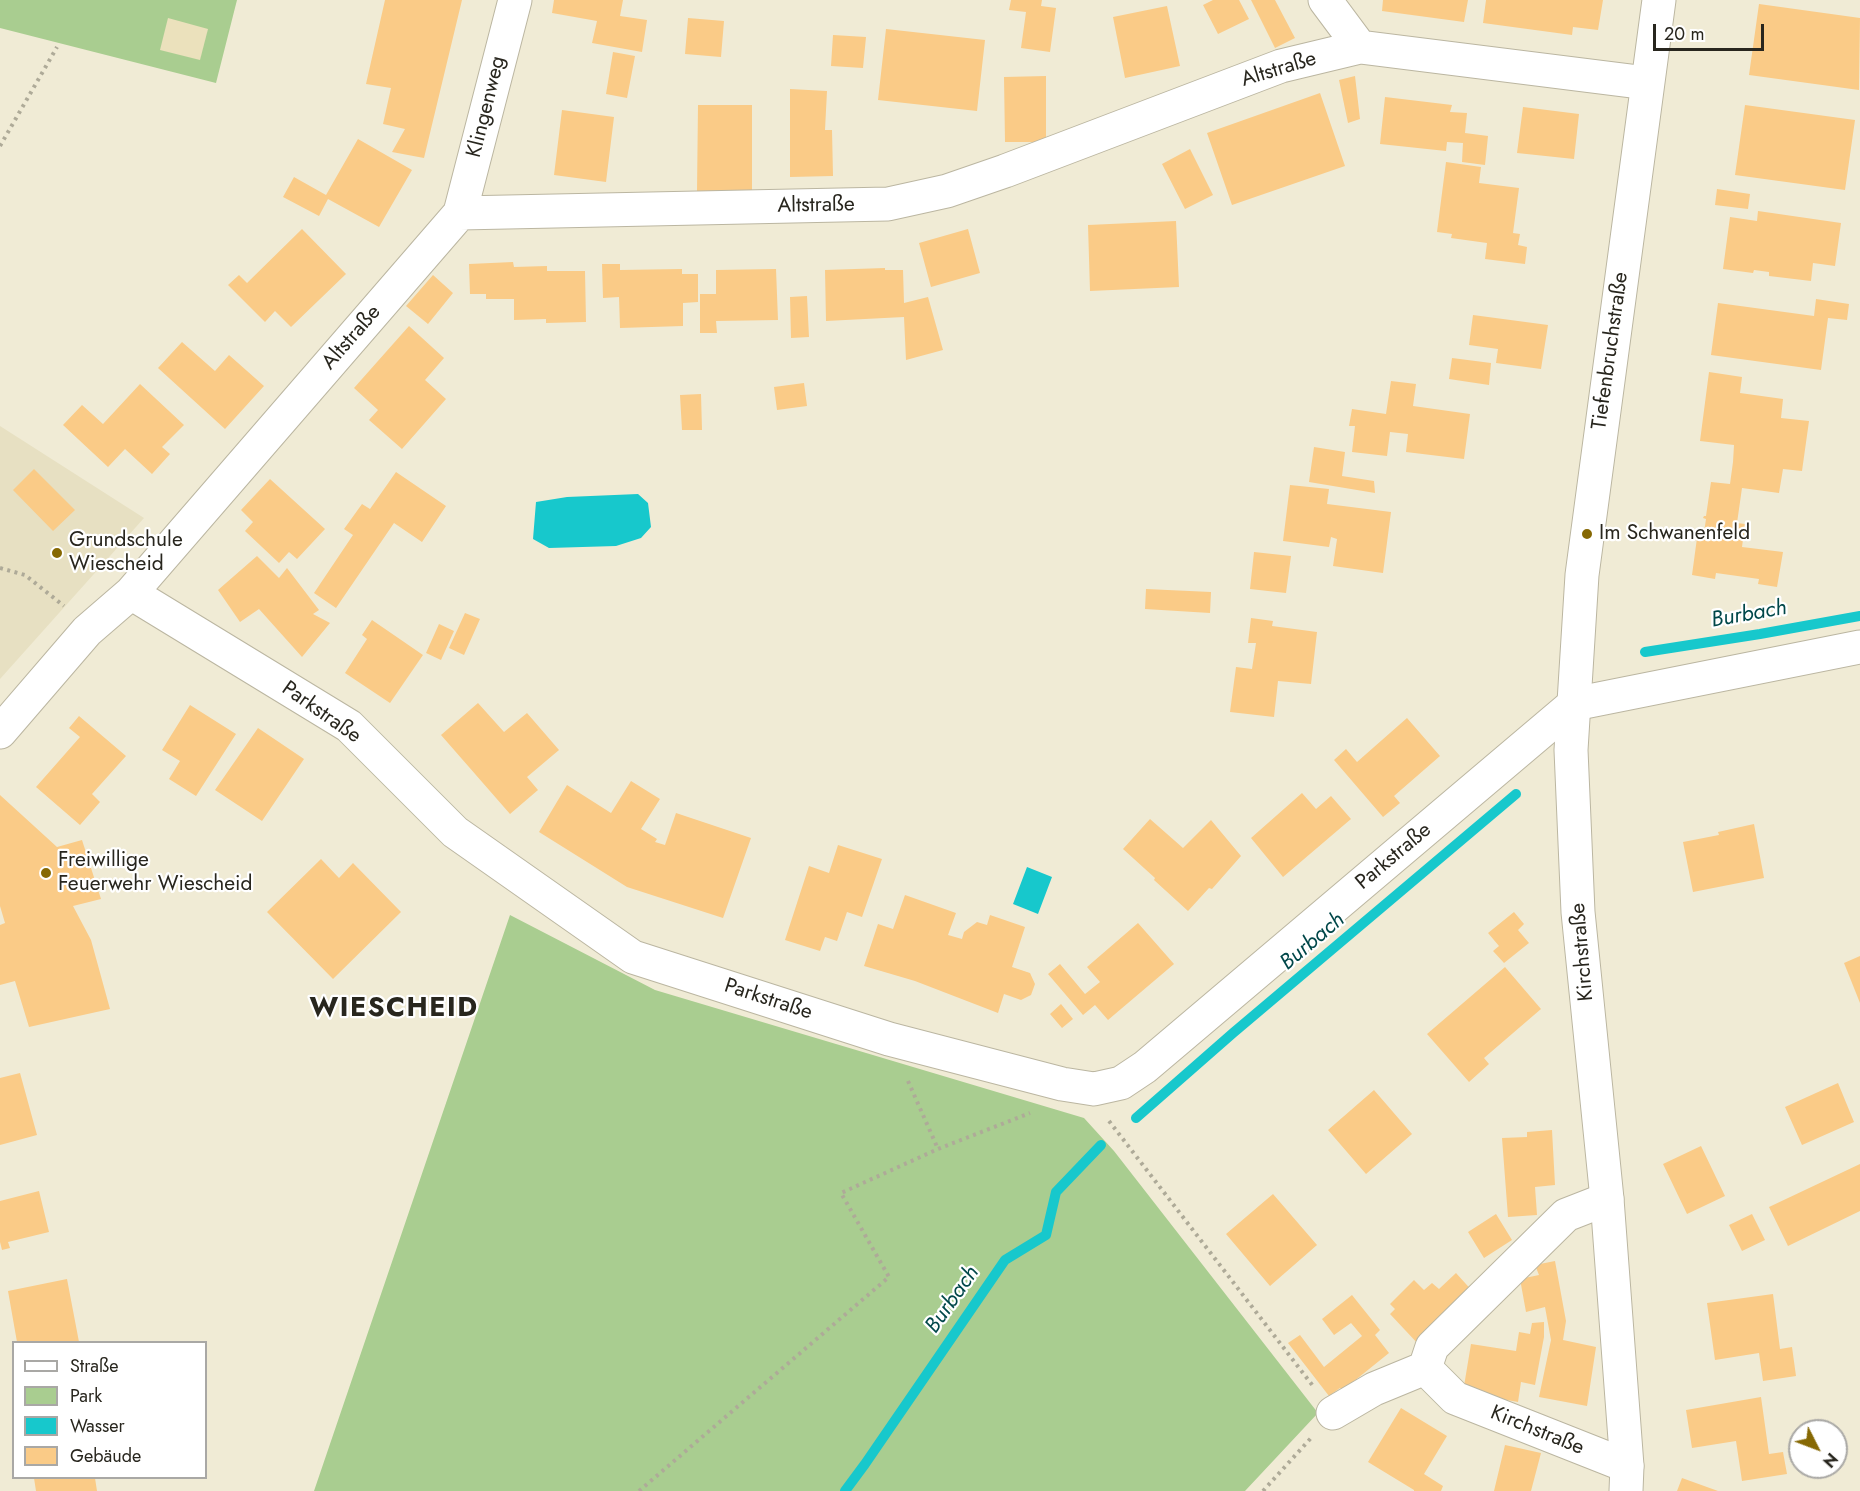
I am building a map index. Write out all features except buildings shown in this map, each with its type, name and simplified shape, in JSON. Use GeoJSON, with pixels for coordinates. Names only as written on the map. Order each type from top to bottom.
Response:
{"type":"FeatureCollection","features":[{"type":"Feature","properties":{"kind":"street","name":"Klingenweg"},"geometry":{"type":"LineString","coordinates":[[460,213],[515,0]]}},
{"type":"Feature","properties":{"kind":"street"},"geometry":{"type":"LineString","coordinates":[[1325,0],[1360,47]]}},
{"type":"Feature","properties":{"kind":"street","name":"Tiefenbruchstraße"},"geometry":{"type":"LineString","coordinates":[[1574,704],[1583,565],[1659,0]]}},
{"type":"Feature","properties":{"kind":"street","name":"Altstraße"},"geometry":{"type":"LineString","coordinates":[[130,593],[460,213],[888,204],[947,191],[1005,171],[1281,66],[1360,47],[1647,83]]}},
{"type":"Feature","properties":{"kind":"street"},"geometry":{"type":"LineString","coordinates":[[0,732],[87,631],[130,593]]}},
{"type":"Feature","properties":{"kind":"street","name":"Parkstraße"},"geometry":{"type":"LineString","coordinates":[[130,593],[349,726],[454,832],[633,957],[889,1039],[1062,1084],[1094,1089],[1120,1083],[1145,1067],[1574,704]]}},
{"type":"Feature","properties":{"kind":"street"},"geometry":{"type":"LineString","coordinates":[[1574,704],[1860,647]]}},
{"type":"Feature","properties":{"kind":"street","name":"Kirchstraße"},"geometry":{"type":"LineString","coordinates":[[1425,1368],[1455,1398],[1626,1479],[1607,1199],[1578,912],[1570,750],[1574,704]]}},
{"type":"Feature","properties":{"kind":"street"},"geometry":{"type":"LineString","coordinates":[[1333,1413],[1374,1389],[1425,1368],[1432,1347],[1566,1215],[1607,1199]]}},
{"type":"Feature","properties":{"kind":"path"},"geometry":{"type":"LineString","coordinates":[[0,146],[57,47]]}},
{"type":"Feature","properties":{"kind":"path"},"geometry":{"type":"LineString","coordinates":[[0,568],[25,575],[65,607],[87,631]]}},
{"type":"Feature","properties":{"kind":"path"},"geometry":{"type":"LineString","coordinates":[[889,1039],[938,1149]]}},
{"type":"Feature","properties":{"kind":"path"},"geometry":{"type":"LineString","coordinates":[[1094,1089],[1109,1122],[1333,1413],[1263,1491]]}},
{"type":"Feature","properties":{"kind":"path"},"geometry":{"type":"LineString","coordinates":[[639,1491],[889,1277],[841,1193],[938,1149],[1038,1110]]}},
{"type":"Feature","properties":{"kind":"shaded area","name":"Grundschule Wiescheid"},"geometry":{"type":"Polygon","coordinates":[[[0,426],[144,518],[0,679],[0,426]]]}},
{"type":"Feature","properties":{"kind":"green space"},"geometry":{"type":"Polygon","coordinates":[[[0,0],[237,0],[216,83],[0,28],[0,0]]]}},
{"type":"Feature","properties":{"kind":"green space"},"geometry":{"type":"Polygon","coordinates":[[[510,915],[655,990],[1084,1118],[1114,1151],[1318,1413],[1245,1491],[314,1491],[510,915]]]}},
{"type":"Feature","properties":{"kind":"sand"},"geometry":{"type":"Polygon","coordinates":[[[168,18],[208,29],[200,60],[160,50],[168,18]]]}},
{"type":"Feature","properties":{"kind":"water"},"geometry":{"type":"Polygon","coordinates":[[[638,494],[648,503],[651,527],[641,538],[616,546],[549,548],[533,539],[536,502],[567,497],[638,494]]]}},
{"type":"Feature","properties":{"kind":"water"},"geometry":{"type":"Polygon","coordinates":[[[1027,867],[1052,877],[1038,914],[1013,904],[1027,867]]]}},
{"type":"Feature","properties":{"kind":"waterway","name":"Burbach"},"geometry":{"type":"LineString","coordinates":[[1645,652],[1860,616]]}},
{"type":"Feature","properties":{"kind":"waterway","name":"Burbach"},"geometry":{"type":"LineString","coordinates":[[1136,1118],[1516,794]]}},
{"type":"Feature","properties":{"kind":"waterway","name":"Burbach"},"geometry":{"type":"LineString","coordinates":[[845,1491],[1005,1260],[1046,1235],[1056,1192],[1101,1145]]}},
{"type":"Feature","properties":{"kind":"place","name":"Im Schwanenfeld"},"geometry":{"type":"Point","coordinates":[1587,534]}},
{"type":"Feature","properties":{"kind":"place","name":"Grundschule Wiescheid"},"geometry":{"type":"Point","coordinates":[57,553]}},
{"type":"Feature","properties":{"kind":"place","name":"Freiwillige Feuerwehr Wiescheid"},"geometry":{"type":"Point","coordinates":[46,873]}},
{"type":"Feature","properties":{"kind":"district","name":"WIESCHEID"},"geometry":{"type":"Point","coordinates":[394,1009]}}]}
